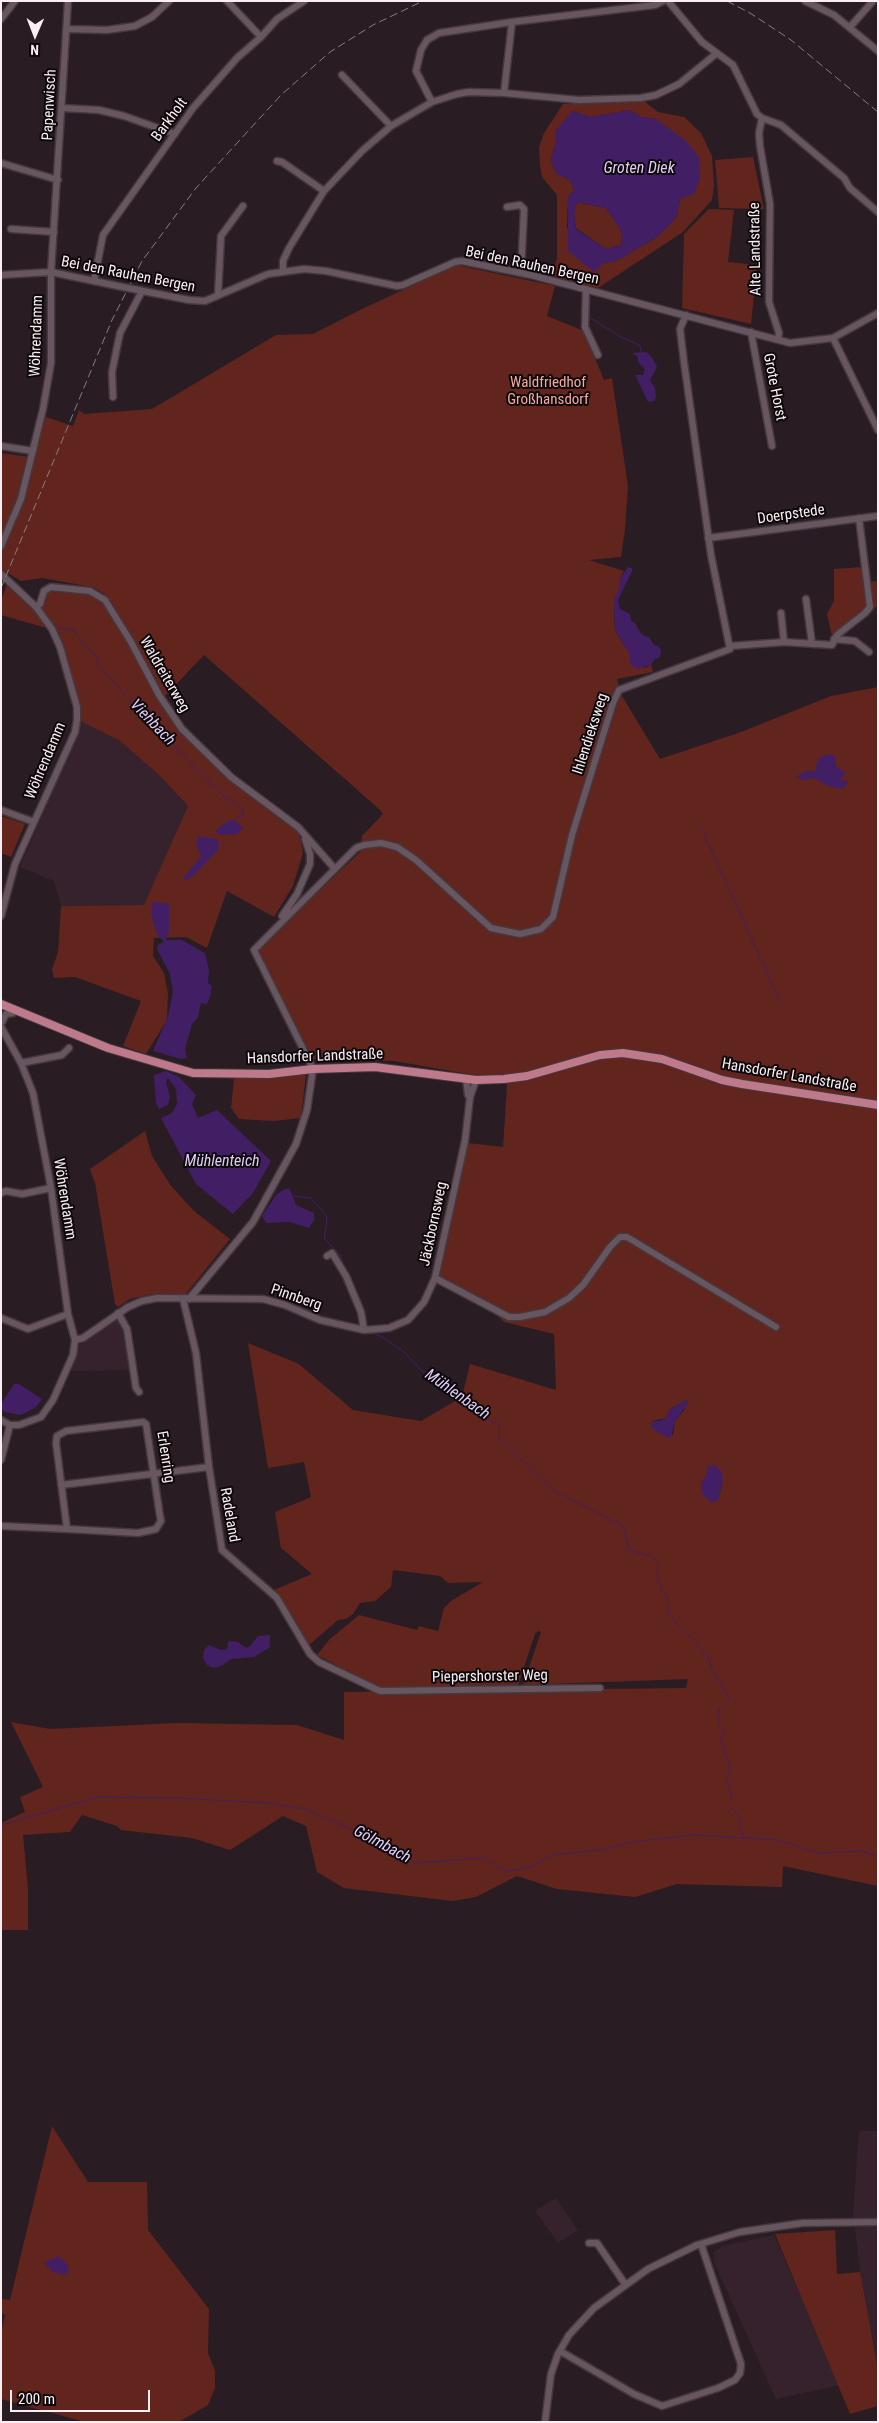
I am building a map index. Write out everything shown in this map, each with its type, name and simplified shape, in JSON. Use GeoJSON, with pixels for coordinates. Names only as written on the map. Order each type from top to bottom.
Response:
{"type":"FeatureCollection","features":[{"type":"Feature","properties":{"kind":"main road","name":"Hansdorfer Landstraße"},"geometry":{"type":"LineString","coordinates":[[1,1004],[23,1015],[128,1055],[193,1073],[269,1074],[313,1069],[399,1068],[476,1080],[527,1076],[600,1055],[623,1053],[654,1057],[742,1084],[878,1105]]}},
{"type":"Feature","properties":{"kind":"main road","name":"Hansdorfer Landstraße"},"geometry":{"type":"LineString","coordinates":[[1,1008],[23,1015]]}},
{"type":"Feature","properties":{"kind":"street"},"geometry":{"type":"LineString","coordinates":[[3,15],[15,1]]}},
{"type":"Feature","properties":{"kind":"street","name":"Papenwisch"},"geometry":{"type":"LineString","coordinates":[[58,180],[68,1]]}},
{"type":"Feature","properties":{"kind":"street"},"geometry":{"type":"LineString","coordinates":[[66,29],[112,30],[135,26],[152,17],[169,1]]}},
{"type":"Feature","properties":{"kind":"street"},"geometry":{"type":"LineString","coordinates":[[227,1],[261,37]]}},
{"type":"Feature","properties":{"kind":"street","name":"Barkholt"},"geometry":{"type":"LineString","coordinates":[[94,281],[103,236],[193,108],[237,58],[261,37],[277,19],[304,1]]}},
{"type":"Feature","properties":{"kind":"street"},"geometry":{"type":"LineString","coordinates":[[432,102],[416,71],[421,50],[427,40],[439,33],[512,22],[655,5],[663,1]]}},
{"type":"Feature","properties":{"kind":"street"},"geometry":{"type":"LineString","coordinates":[[668,1],[702,42],[733,65],[750,104],[762,118],[781,125],[844,178],[850,188],[878,212]]}},
{"type":"Feature","properties":{"kind":"street"},"geometry":{"type":"LineString","coordinates":[[805,1],[819,6],[850,27],[878,51]]}},
{"type":"Feature","properties":{"kind":"street"},"geometry":{"type":"LineString","coordinates":[[850,27],[873,1]]}},
{"type":"Feature","properties":{"kind":"street"},"geometry":{"type":"LineString","coordinates":[[504,93],[512,22]]}},
{"type":"Feature","properties":{"kind":"street"},"geometry":{"type":"LineString","coordinates":[[283,271],[283,261],[289,248],[324,191],[362,151],[391,126],[432,102],[457,94],[504,93],[579,100],[611,101],[641,98],[656,95],[679,84],[717,53]]}},
{"type":"Feature","properties":{"kind":"street"},"geometry":{"type":"LineString","coordinates":[[342,75],[391,126]]}},
{"type":"Feature","properties":{"kind":"street"},"geometry":{"type":"LineString","coordinates":[[62,108],[84,108],[124,116],[175,134]]}},
{"type":"Feature","properties":{"kind":"street","name":"Alte Landstraße"},"geometry":{"type":"LineString","coordinates":[[762,118],[759,133],[760,146],[770,204],[769,302],[779,333],[778,339]]}},
{"type":"Feature","properties":{"kind":"street"},"geometry":{"type":"LineString","coordinates":[[277,161],[282,162],[324,191]]}},
{"type":"Feature","properties":{"kind":"street"},"geometry":{"type":"LineString","coordinates":[[1,163],[58,180]]}},
{"type":"Feature","properties":{"kind":"street","name":"Wöhrendamm"},"geometry":{"type":"LineString","coordinates":[[1,546],[21,498],[51,364],[51,272],[58,180]]}},
{"type":"Feature","properties":{"kind":"street"},"geometry":{"type":"LineString","coordinates":[[507,207],[520,205],[524,209],[521,273]]}},
{"type":"Feature","properties":{"kind":"street"},"geometry":{"type":"LineString","coordinates":[[218,295],[220,236],[243,206]]}},
{"type":"Feature","properties":{"kind":"street"},"geometry":{"type":"LineString","coordinates":[[11,229],[54,232]]}},
{"type":"Feature","properties":{"kind":"street","name":"Bei den Rauhen Bergen"},"geometry":{"type":"LineString","coordinates":[[1,274],[51,272],[197,301],[211,299],[248,281],[283,271],[326,271],[397,286],[455,262],[462,261],[586,289],[778,339]]}},
{"type":"Feature","properties":{"kind":"street"},"geometry":{"type":"LineString","coordinates":[[586,289],[585,327],[598,355]]}},
{"type":"Feature","properties":{"kind":"street"},"geometry":{"type":"LineString","coordinates":[[113,397],[112,372],[120,332],[140,291]]}},
{"type":"Feature","properties":{"kind":"street"},"geometry":{"type":"LineString","coordinates":[[778,339],[800,343],[833,338],[878,313]]}},
{"type":"Feature","properties":{"kind":"street"},"geometry":{"type":"LineString","coordinates":[[686,314],[680,329],[708,538],[731,646],[784,642],[832,645],[834,639],[865,613],[870,607],[859,518]]}},
{"type":"Feature","properties":{"kind":"street","name":"Grote Horst"},"geometry":{"type":"LineString","coordinates":[[751,332],[772,446]]}},
{"type":"Feature","properties":{"kind":"street"},"geometry":{"type":"LineString","coordinates":[[833,338],[878,430]]}},
{"type":"Feature","properties":{"kind":"street"},"geometry":{"type":"LineString","coordinates":[[1,446],[33,451]]}},
{"type":"Feature","properties":{"kind":"street","name":"Doerpstede"},"geometry":{"type":"LineString","coordinates":[[708,538],[878,516]]}},
{"type":"Feature","properties":{"kind":"street","name":"Wöhrendamm"},"geometry":{"type":"LineString","coordinates":[[1,574],[36,608],[52,629],[60,647],[77,707],[75,732],[11,876],[1,916]]}},
{"type":"Feature","properties":{"kind":"street","name":"Waldreiterweg"},"geometry":{"type":"LineString","coordinates":[[36,608],[40,604],[44,591],[51,587],[90,591],[105,600],[131,642],[159,695],[182,729],[231,777],[298,827],[335,869],[271,931]]}},
{"type":"Feature","properties":{"kind":"street"},"geometry":{"type":"LineString","coordinates":[[806,599],[812,644]]}},
{"type":"Feature","properties":{"kind":"street"},"geometry":{"type":"LineString","coordinates":[[781,613],[784,642]]}},
{"type":"Feature","properties":{"kind":"street"},"geometry":{"type":"LineString","coordinates":[[834,639],[855,641],[869,652]]}},
{"type":"Feature","properties":{"kind":"street","name":"Ihlendieksweg"},"geometry":{"type":"LineString","coordinates":[[335,869],[356,848],[364,845],[381,843],[397,847],[416,860],[491,928],[520,934],[541,929],[553,917],[572,835],[618,690],[730,649],[731,646]]}},
{"type":"Feature","properties":{"kind":"street"},"geometry":{"type":"LineString","coordinates":[[1,810],[34,822]]}},
{"type":"Feature","properties":{"kind":"street","name":"Waldreiterweg"},"geometry":{"type":"LineString","coordinates":[[298,827],[309,846],[310,864],[297,894],[254,952],[313,1069]]}},
{"type":"Feature","properties":{"kind":"street","name":"Wöhrendamm"},"geometry":{"type":"LineString","coordinates":[[14,1013],[6,1014],[2,1027],[32,1093],[51,1188],[68,1314],[75,1340]]}},
{"type":"Feature","properties":{"kind":"street"},"geometry":{"type":"LineString","coordinates":[[20,1063],[62,1055],[69,1048]]}},
{"type":"Feature","properties":{"kind":"street"},"geometry":{"type":"LineString","coordinates":[[186,1299],[253,1222],[301,1131],[307,1110],[313,1069]]}},
{"type":"Feature","properties":{"kind":"street","name":"Jäckbornsweg"},"geometry":{"type":"LineString","coordinates":[[466,1079],[468,1096],[470,1097]]}},
{"type":"Feature","properties":{"kind":"street","name":"Jäckbornsweg"},"geometry":{"type":"LineString","coordinates":[[476,1080],[470,1097],[465,1141],[435,1278],[509,1316],[520,1317],[545,1312],[569,1298],[583,1285],[610,1247],[620,1237],[627,1237],[776,1328]]}},
{"type":"Feature","properties":{"kind":"street"},"geometry":{"type":"LineString","coordinates":[[1,1193],[6,1191],[22,1194],[51,1188]]}},
{"type":"Feature","properties":{"kind":"street"},"geometry":{"type":"LineString","coordinates":[[327,1256],[332,1253],[346,1276],[361,1312],[364,1330]]}},
{"type":"Feature","properties":{"kind":"street","name":"Pinnberg"},"geometry":{"type":"LineString","coordinates":[[75,1340],[83,1338],[118,1313],[142,1301],[157,1298],[263,1299],[285,1305],[320,1320],[364,1330],[389,1328],[408,1320],[424,1302],[435,1278]]}},
{"type":"Feature","properties":{"kind":"street","name":"Radeland"},"geometry":{"type":"LineString","coordinates":[[186,1299],[196,1353],[209,1467],[222,1550],[278,1598],[310,1654],[319,1662],[380,1691]]}},
{"type":"Feature","properties":{"kind":"street"},"geometry":{"type":"LineString","coordinates":[[118,1313],[128,1329],[136,1388],[139,1392]]}},
{"type":"Feature","properties":{"kind":"street"},"geometry":{"type":"LineString","coordinates":[[1,1318],[28,1329],[68,1314]]}},
{"type":"Feature","properties":{"kind":"street"},"geometry":{"type":"LineString","coordinates":[[1,1420],[10,1425],[28,1423],[40,1417],[46,1411],[72,1355],[75,1340]]}},
{"type":"Feature","properties":{"kind":"street","name":"Erlenring"},"geometry":{"type":"LineString","coordinates":[[142,1422],[148,1428],[155,1472],[161,1521],[156,1529],[138,1533],[67,1530],[56,1440],[61,1433],[142,1422]]}},
{"type":"Feature","properties":{"kind":"street"},"geometry":{"type":"LineString","coordinates":[[1,1460],[10,1425]]}},
{"type":"Feature","properties":{"kind":"street"},"geometry":{"type":"LineString","coordinates":[[61,1485],[155,1472],[209,1467]]}},
{"type":"Feature","properties":{"kind":"street"},"geometry":{"type":"LineString","coordinates":[[1,1520],[1,1526],[67,1530]]}},
{"type":"Feature","properties":{"kind":"street","name":"Piepershorster Weg"},"geometry":{"type":"LineString","coordinates":[[380,1691],[600,1688]]}},
{"type":"Feature","properties":{"kind":"street"},"geometry":{"type":"LineString","coordinates":[[545,2422],[547,2388],[560,2351],[583,2318],[625,2284],[664,2260],[731,2234],[779,2226],[830,2221],[878,2222]]}},
{"type":"Feature","properties":{"kind":"street"},"geometry":{"type":"LineString","coordinates":[[588,2243],[597,2243],[625,2284]]}},
{"type":"Feature","properties":{"kind":"street"},"geometry":{"type":"LineString","coordinates":[[560,2351],[634,2394],[662,2406],[718,2388],[735,2380],[740,2373],[741,2364],[702,2244]]}},
{"type":"Feature","properties":{"kind":"shaded area"},"geometry":{"type":"Polygon","coordinates":[[[82,722],[120,741],[158,774],[188,806],[145,905],[61,906],[54,881],[20,867],[82,722]]]}},
{"type":"Feature","properties":{"kind":"shaded area"},"geometry":{"type":"Polygon","coordinates":[[[117,1318],[125,1331],[130,1370],[71,1371],[78,1347],[117,1318]]]}},
{"type":"Feature","properties":{"kind":"shaded area"},"geometry":{"type":"Polygon","coordinates":[[[859,2131],[878,2131],[878,2369],[862,2287],[853,2213],[859,2131]]]}},
{"type":"Feature","properties":{"kind":"shaded area"},"geometry":{"type":"Polygon","coordinates":[[[556,2198],[578,2230],[558,2243],[535,2211],[556,2198]]]}},
{"type":"Feature","properties":{"kind":"shaded area"},"geometry":{"type":"Polygon","coordinates":[[[774,2235],[840,2385],[776,2399],[713,2260],[714,2252],[722,2246],[774,2235]]]}},
{"type":"Feature","properties":{"kind":"green space"},"geometry":{"type":"Polygon","coordinates":[[[645,102],[658,112],[684,117],[701,133],[712,156],[714,186],[712,200],[683,232],[598,288],[553,276],[557,258],[557,195],[542,177],[539,147],[544,133],[563,104],[645,102]],[[630,110],[591,117],[572,111],[556,141],[551,160],[556,173],[571,181],[574,191],[568,196],[567,228],[604,263],[616,261],[657,237],[676,218],[680,199],[656,119],[641,117],[630,110]]]}},
{"type":"Feature","properties":{"kind":"green space"},"geometry":{"type":"Polygon","coordinates":[[[753,157],[764,209],[719,208],[715,160],[753,157]]]}},
{"type":"Feature","properties":{"kind":"green space"},"geometry":{"type":"Polygon","coordinates":[[[577,202],[606,208],[622,232],[621,245],[606,249],[576,228],[574,214],[577,202]]]}},
{"type":"Feature","properties":{"kind":"green space"},"geometry":{"type":"Polygon","coordinates":[[[709,209],[734,210],[728,262],[757,265],[751,324],[682,308],[684,234],[709,209]]]}},
{"type":"Feature","properties":{"kind":"green space","name":"Waldfriedhof Großhansdorf"},"geometry":{"type":"Polygon","coordinates":[[[456,265],[555,286],[547,316],[584,331],[604,380],[612,378],[628,486],[625,530],[621,557],[589,560],[624,571],[619,580],[620,585],[614,610],[615,630],[623,644],[644,668],[651,665],[653,672],[617,679],[622,696],[660,759],[741,732],[831,696],[878,687],[878,1886],[783,1866],[782,1887],[677,1884],[635,1897],[557,1889],[517,1876],[476,1897],[452,1901],[344,1888],[317,1872],[306,1826],[283,1816],[230,1850],[192,1838],[121,1830],[117,1826],[82,1815],[70,1832],[23,1835],[28,1888],[28,1930],[1,1930],[1,1823],[25,1812],[20,1797],[43,1787],[11,1722],[50,1729],[177,1723],[297,1725],[344,1740],[344,1692],[686,1688],[688,1679],[523,1685],[541,1632],[538,1631],[535,1634],[518,1685],[379,1688],[317,1655],[329,1640],[359,1615],[417,1630],[419,1626],[438,1631],[444,1608],[451,1601],[483,1582],[448,1583],[440,1576],[393,1570],[391,1587],[375,1601],[360,1603],[353,1614],[346,1619],[338,1620],[309,1645],[279,1595],[274,1590],[312,1574],[281,1548],[275,1512],[311,1497],[304,1462],[268,1468],[248,1343],[299,1364],[353,1410],[421,1421],[462,1397],[470,1364],[556,1390],[554,1334],[504,1322],[481,1300],[438,1276],[468,1143],[503,1147],[506,1075],[474,1075],[394,1061],[313,1059],[256,951],[360,852],[362,836],[383,814],[204,655],[165,696],[182,729],[203,751],[298,827],[303,853],[293,886],[274,917],[227,891],[207,948],[186,937],[154,938],[153,956],[164,973],[168,993],[167,1020],[146,1054],[123,1046],[141,1001],[75,977],[54,978],[52,969],[58,952],[61,906],[144,905],[188,806],[158,774],[120,741],[82,722],[59,633],[42,609],[45,593],[53,590],[88,594],[103,602],[134,641],[112,603],[103,593],[92,587],[42,578],[21,581],[1,569],[1,453],[29,457],[43,416],[73,426],[79,410],[84,414],[152,409],[276,335],[313,334],[456,265]],[[677,1405],[670,1409],[666,1418],[652,1421],[673,1435],[675,1421],[685,1409],[677,1405]],[[706,1476],[701,1483],[718,1500],[723,1481],[706,1476]]]}},
{"type":"Feature","properties":{"kind":"green space"},"geometry":{"type":"Polygon","coordinates":[[[863,567],[865,582],[878,581],[878,607],[864,609],[832,636],[827,614],[834,601],[834,569],[863,567]]]}},
{"type":"Feature","properties":{"kind":"green space"},"geometry":{"type":"Polygon","coordinates":[[[7,585],[36,613],[46,628],[1,615],[1,600],[7,585]]]}},
{"type":"Feature","properties":{"kind":"green space"},"geometry":{"type":"Polygon","coordinates":[[[1,816],[25,824],[11,857],[1,853],[1,816]]]}},
{"type":"Feature","properties":{"kind":"green space"},"geometry":{"type":"Polygon","coordinates":[[[306,1074],[301,1118],[274,1121],[239,1119],[231,1108],[234,1078],[270,1078],[306,1074]]]}},
{"type":"Feature","properties":{"kind":"green space"},"geometry":{"type":"Polygon","coordinates":[[[145,1131],[152,1156],[171,1186],[194,1211],[230,1239],[186,1294],[152,1294],[130,1299],[118,1307],[115,1304],[95,1183],[90,1169],[145,1131]]]}},
{"type":"Feature","properties":{"kind":"green space"},"geometry":{"type":"Polygon","coordinates":[[[52,2126],[88,2182],[147,2182],[148,2230],[209,2309],[208,2353],[215,2371],[215,2388],[208,2405],[179,2422],[85,2422],[1,2399],[1,2333],[5,2315],[1,2313],[1,2299],[10,2300],[52,2126]]]}},
{"type":"Feature","properties":{"kind":"green space"},"geometry":{"type":"Polygon","coordinates":[[[835,2230],[837,2274],[860,2272],[878,2369],[878,2406],[850,2414],[775,2234],[835,2230]]]}},
{"type":"Feature","properties":{"kind":"water","name":"Groten Diek"},"geometry":{"type":"Polygon","coordinates":[[[630,110],[641,117],[656,119],[685,140],[699,157],[700,178],[694,194],[680,199],[676,218],[657,237],[616,261],[604,263],[594,272],[568,251],[568,196],[574,191],[571,181],[556,173],[551,160],[556,141],[555,131],[572,111],[591,117],[630,110]],[[577,202],[574,214],[576,229],[606,249],[621,245],[622,232],[606,208],[577,202]]]}},
{"type":"Feature","properties":{"kind":"water"},"geometry":{"type":"Polygon","coordinates":[[[646,352],[651,356],[657,367],[650,380],[655,388],[656,397],[654,401],[648,402],[635,375],[643,375],[645,369],[638,362],[638,357],[632,353],[646,352]]]}},
{"type":"Feature","properties":{"kind":"water"},"geometry":{"type":"Polygon","coordinates":[[[628,567],[632,568],[632,571],[618,600],[620,609],[630,614],[631,621],[635,623],[640,632],[644,636],[649,637],[654,645],[658,646],[661,650],[660,657],[654,660],[651,665],[637,669],[632,666],[629,659],[630,655],[615,630],[614,599],[619,589],[619,580],[628,567]]]}},
{"type":"Feature","properties":{"kind":"water"},"geometry":{"type":"Polygon","coordinates":[[[827,754],[835,756],[836,766],[846,773],[840,779],[849,782],[843,789],[828,786],[814,778],[804,780],[796,777],[805,771],[815,771],[818,759],[827,754]]]}},
{"type":"Feature","properties":{"kind":"water"},"geometry":{"type":"Polygon","coordinates":[[[234,820],[243,827],[237,834],[220,835],[215,831],[226,822],[234,820]]]}},
{"type":"Feature","properties":{"kind":"water"},"geometry":{"type":"Polygon","coordinates":[[[199,836],[217,839],[219,843],[218,850],[195,874],[188,879],[182,880],[201,856],[196,844],[199,836]]]}},
{"type":"Feature","properties":{"kind":"water"},"geometry":{"type":"Polygon","coordinates":[[[153,901],[169,904],[169,931],[166,940],[182,940],[205,953],[209,971],[208,983],[212,986],[210,996],[207,1004],[201,1003],[198,1017],[192,1024],[185,1049],[187,1058],[181,1059],[153,1051],[168,1016],[173,992],[170,974],[157,949],[158,945],[164,941],[158,936],[153,923],[151,912],[153,901]]]}},
{"type":"Feature","properties":{"kind":"water","name":"Mühlenteich"},"geometry":{"type":"Polygon","coordinates":[[[166,1071],[179,1077],[196,1095],[192,1104],[198,1118],[217,1110],[271,1161],[253,1193],[233,1214],[196,1184],[161,1118],[172,1113],[177,1104],[176,1089],[168,1078],[166,1082],[170,1097],[168,1105],[159,1109],[156,1103],[154,1075],[166,1071]]]}},
{"type":"Feature","properties":{"kind":"water"},"geometry":{"type":"Polygon","coordinates":[[[285,1189],[290,1189],[296,1205],[314,1213],[314,1220],[309,1228],[290,1222],[266,1223],[262,1216],[276,1195],[285,1189]]]}},
{"type":"Feature","properties":{"kind":"water"},"geometry":{"type":"Polygon","coordinates":[[[14,1384],[19,1384],[42,1399],[36,1407],[20,1415],[1,1410],[1,1404],[14,1384]]]}},
{"type":"Feature","properties":{"kind":"water"},"geometry":{"type":"Polygon","coordinates":[[[686,1400],[689,1402],[675,1421],[671,1437],[668,1438],[654,1430],[651,1426],[652,1421],[666,1418],[670,1409],[686,1400]]]}},
{"type":"Feature","properties":{"kind":"water"},"geometry":{"type":"Polygon","coordinates":[[[715,1465],[721,1471],[723,1481],[718,1500],[712,1503],[702,1494],[701,1483],[706,1476],[708,1466],[715,1465]]]}},
{"type":"Feature","properties":{"kind":"water"},"geometry":{"type":"Polygon","coordinates":[[[270,1635],[270,1647],[254,1657],[231,1659],[223,1665],[214,1668],[207,1665],[203,1658],[204,1650],[209,1645],[221,1650],[227,1649],[228,1642],[231,1641],[238,1642],[246,1648],[258,1636],[270,1635]]]}},
{"type":"Feature","properties":{"kind":"water"},"geometry":{"type":"Polygon","coordinates":[[[56,2257],[61,2258],[67,2264],[69,2271],[64,2275],[53,2272],[44,2263],[56,2257]]]}},
{"type":"Feature","properties":{"kind":"waterway"},"geometry":{"type":"LineString","coordinates":[[594,272],[595,276]]}},
{"type":"Feature","properties":{"kind":"waterway"},"geometry":{"type":"LineString","coordinates":[[590,298],[589,317],[619,336],[640,346],[641,352]]}},
{"type":"Feature","properties":{"kind":"waterway","name":"Viehbach"},"geometry":{"type":"LineString","coordinates":[[58,628],[74,630],[86,648],[95,655],[98,665],[141,712],[221,794],[242,809],[244,814],[234,820]]}},
{"type":"Feature","properties":{"kind":"waterway"},"geometry":{"type":"LineString","coordinates":[[702,830],[719,868]]}},
{"type":"Feature","properties":{"kind":"waterway"},"geometry":{"type":"LineString","coordinates":[[720,869],[779,999]]}},
{"type":"Feature","properties":{"kind":"waterway"},"geometry":{"type":"LineString","coordinates":[[294,1196],[311,1198],[326,1215],[327,1221],[324,1238],[341,1256],[343,1265]]}},
{"type":"Feature","properties":{"kind":"waterway","name":"Mühlenbach"},"geometry":{"type":"LineString","coordinates":[[371,1332],[384,1338],[404,1352],[421,1370],[454,1389],[486,1418],[500,1425],[499,1438],[553,1490],[623,1526],[629,1550],[653,1557],[658,1563],[657,1574],[662,1592],[667,1595],[668,1612],[708,1657],[713,1672],[729,1697],[726,1701]]}},
{"type":"Feature","properties":{"kind":"waterway","name":"Mühlenbach"},"geometry":{"type":"LineString","coordinates":[[722,1706],[719,1709],[719,1724],[726,1733],[720,1739],[731,1769],[727,1777],[732,1800]]}},
{"type":"Feature","properties":{"kind":"waterway","name":"Gölmbach"},"geometry":{"type":"LineString","coordinates":[[1,1825],[98,1797],[176,1798],[269,1803],[305,1809],[371,1838],[404,1861],[418,1863],[483,1858],[508,1872],[533,1866],[551,1855],[602,1850],[632,1842],[693,1835],[778,1840],[819,1853],[863,1851],[878,1857]]}},
{"type":"Feature","properties":{"kind":"waterway","name":"Mühlenbach"},"geometry":{"type":"LineString","coordinates":[[731,1807],[742,1820],[739,1825],[744,1837]]}},
{"type":"Feature","properties":{"kind":"railway"},"geometry":{"type":"LineString","coordinates":[[1,588],[112,320],[142,261],[196,188],[281,95],[330,52],[373,25],[423,1]]}},
{"type":"Feature","properties":{"kind":"railway"},"geometry":{"type":"LineString","coordinates":[[727,1],[750,13],[791,40],[878,112]]}}]}
